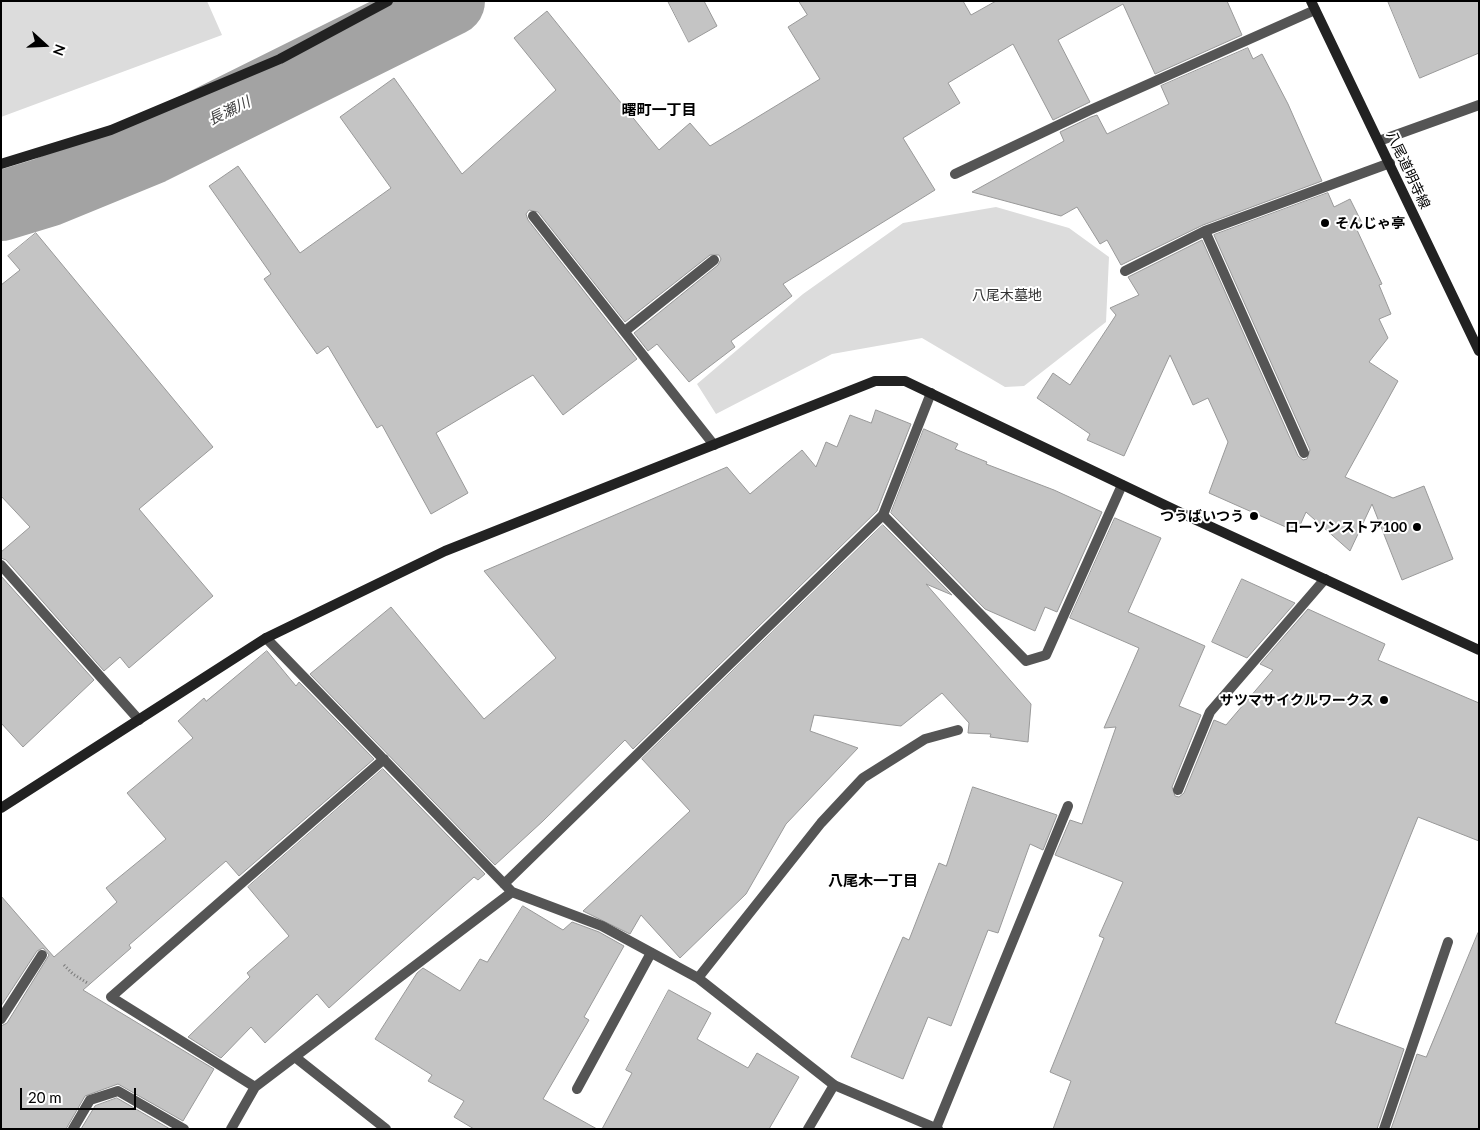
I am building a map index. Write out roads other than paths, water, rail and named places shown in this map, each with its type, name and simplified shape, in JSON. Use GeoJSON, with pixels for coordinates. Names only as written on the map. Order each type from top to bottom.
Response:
{"type":"FeatureCollection","features":[{"type":"Feature","properties":{"kind":"street"},"geometry":{"type":"LineString","coordinates":[[1,164],[111,130],[236,78],[280,59],[388,1]]}},
{"type":"Feature","properties":{"kind":"street"},"geometry":{"type":"LineString","coordinates":[[955,174],[1313,6]]}},
{"type":"Feature","properties":{"kind":"street","name":"八尾道明寺線"},"geometry":{"type":"LineString","coordinates":[[1313,6],[1479,351]]}},
{"type":"Feature","properties":{"kind":"street"},"geometry":{"type":"LineString","coordinates":[[1379,141],[1479,105]]}},
{"type":"Feature","properties":{"kind":"street"},"geometry":{"type":"LineString","coordinates":[[1126,270],[1205,231],[1390,163]]}},
{"type":"Feature","properties":{"kind":"street"},"geometry":{"type":"LineString","coordinates":[[533,216],[714,445]]}},
{"type":"Feature","properties":{"kind":"street"},"geometry":{"type":"LineString","coordinates":[[1205,231],[1304,453]]}},
{"type":"Feature","properties":{"kind":"street"},"geometry":{"type":"LineString","coordinates":[[625,331],[714,260]]}},
{"type":"Feature","properties":{"kind":"street"},"geometry":{"type":"LineString","coordinates":[[1,808],[266,638],[445,551],[875,381],[905,381],[1122,486],[1479,650]]}},
{"type":"Feature","properties":{"kind":"street"},"geometry":{"type":"LineString","coordinates":[[504,884],[882,515],[931,393]]}},
{"type":"Feature","properties":{"kind":"street"},"geometry":{"type":"LineString","coordinates":[[882,515],[1026,661],[1046,655],[1122,486]]}},
{"type":"Feature","properties":{"kind":"street"},"geometry":{"type":"LineString","coordinates":[[1,565],[139,720]]}},
{"type":"Feature","properties":{"kind":"street"},"geometry":{"type":"LineString","coordinates":[[1178,790],[1210,712],[1325,580]]}},
{"type":"Feature","properties":{"kind":"street"},"geometry":{"type":"LineString","coordinates":[[266,638],[512,892],[602,926],[698,978],[834,1086],[937,1129],[1068,806]]}},
{"type":"Feature","properties":{"kind":"street"},"geometry":{"type":"LineString","coordinates":[[698,978],[821,822],[863,778],[925,739],[958,730]]}},
{"type":"Feature","properties":{"kind":"street"},"geometry":{"type":"LineString","coordinates":[[255,1087],[111,997],[384,760]]}},
{"type":"Feature","properties":{"kind":"street"},"geometry":{"type":"LineString","coordinates":[[231,1129],[255,1087],[512,892]]}},
{"type":"Feature","properties":{"kind":"street"},"geometry":{"type":"LineString","coordinates":[[1384,1129],[1448,942]]}},
{"type":"Feature","properties":{"kind":"street"},"geometry":{"type":"LineString","coordinates":[[577,1089],[651,953]]}},
{"type":"Feature","properties":{"kind":"street"},"geometry":{"type":"LineString","coordinates":[[1,1018],[42,955]]}},
{"type":"Feature","properties":{"kind":"street"},"geometry":{"type":"LineString","coordinates":[[295,1057],[386,1129]]}},
{"type":"Feature","properties":{"kind":"street"},"geometry":{"type":"LineString","coordinates":[[808,1129],[834,1086]]}},
{"type":"Feature","properties":{"kind":"street"},"geometry":{"type":"LineString","coordinates":[[73,1129],[90,1100],[118,1091],[184,1129]]}},
{"type":"Feature","properties":{"kind":"waterway","name":"長瀬川"},"geometry":{"type":"LineString","coordinates":[[1,206],[47,192],[152,149],[450,1]]}},
{"type":"Feature","properties":{"kind":"place","name":"そんじゃ亭"},"geometry":{"type":"Point","coordinates":[1325,223]}},
{"type":"Feature","properties":{"kind":"place","name":"つうばいつう"},"geometry":{"type":"Point","coordinates":[1254,516]}},
{"type":"Feature","properties":{"kind":"place","name":"ローソンストア100"},"geometry":{"type":"Point","coordinates":[1417,527]}},
{"type":"Feature","properties":{"kind":"place","name":"サツマサイクルワークス"},"geometry":{"type":"Point","coordinates":[1384,700]}},
{"type":"Feature","properties":{"kind":"district","name":"曙町一丁目"},"geometry":{"type":"Point","coordinates":[659,110]}},
{"type":"Feature","properties":{"kind":"district","name":"八尾木一丁目"},"geometry":{"type":"Point","coordinates":[873,881]}},
{"type":"Feature","properties":{"kind":"park label","name":"八尾木墓地"},"geometry":{"type":"Point","coordinates":[1007,295]}}]}
